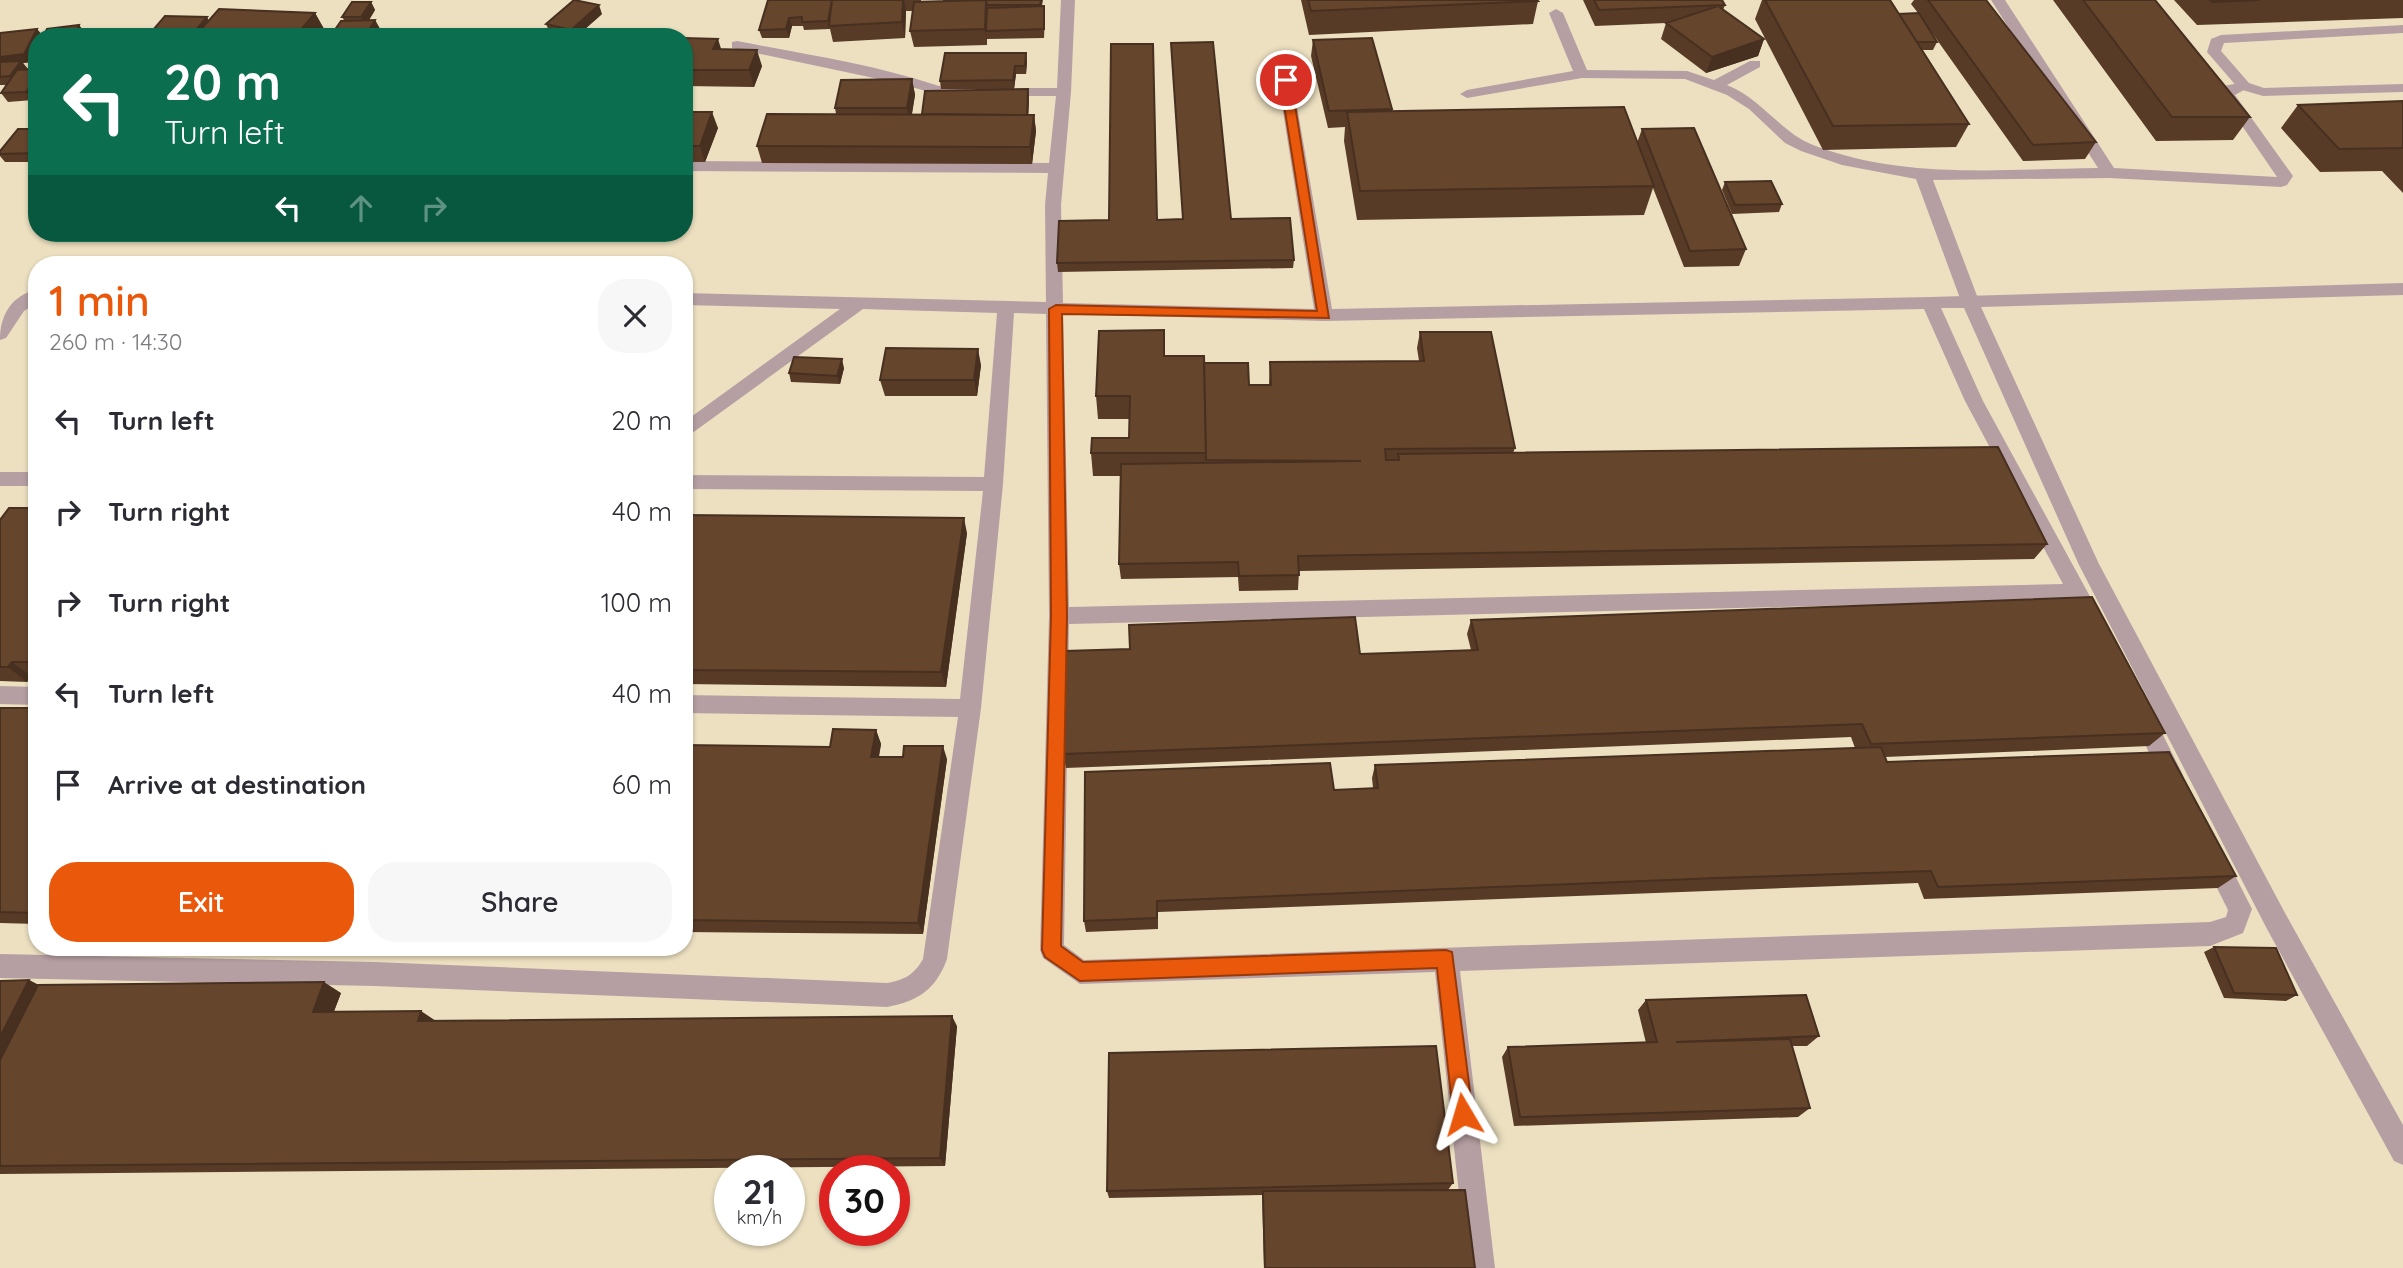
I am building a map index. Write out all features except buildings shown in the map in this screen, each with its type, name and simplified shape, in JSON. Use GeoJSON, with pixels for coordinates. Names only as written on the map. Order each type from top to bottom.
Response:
{"type":"FeatureCollection","features":[{"type":"Feature","properties":{"kind":"street"},"geometry":{"type":"LineString","coordinates":[[1068,0],[1064,92],[1054,205],[1059,616],[1052,950],[1080,972],[2182,936],[2227,931],[2237,924],[2240,909],[2203,835]]}},
{"type":"Feature","properties":{"kind":"street"},"geometry":{"type":"LineString","coordinates":[[1998,0],[2109,173]]}},
{"type":"Feature","properties":{"kind":"street"},"geometry":{"type":"LineString","coordinates":[[1556,13],[1582,74]]}},
{"type":"Feature","properties":{"kind":"street"},"geometry":{"type":"LineString","coordinates":[[2244,86],[2214,52],[2216,42],[2403,29]]}},
{"type":"Feature","properties":{"kind":"street"},"geometry":{"type":"LineString","coordinates":[[737,45],[905,80],[942,92],[1064,92]]}},
{"type":"Feature","properties":{"kind":"street"},"geometry":{"type":"LineString","coordinates":[[1281,54],[1324,315]]}},
{"type":"Feature","properties":{"kind":"street"},"geometry":{"type":"LineString","coordinates":[[1715,85],[1755,64]]}},
{"type":"Feature","properties":{"kind":"street"},"geometry":{"type":"LineString","coordinates":[[1467,94],[1582,74],[1687,75],[1715,85],[1755,106],[1790,140],[1806,148],[1842,160],[1923,175],[2109,173],[2281,182],[2285,176],[2228,94],[2229,89],[2244,86],[2263,92],[2403,88]]}},
{"type":"Feature","properties":{"kind":"street"},"geometry":{"type":"LineString","coordinates":[[693,166],[1056,168]]}},
{"type":"Feature","properties":{"kind":"street"},"geometry":{"type":"LineString","coordinates":[[1923,175],[1970,301],[2089,565],[2276,921],[2403,1152]]}},
{"type":"Feature","properties":{"kind":"street"},"geometry":{"type":"LineString","coordinates":[[693,299],[1324,315],[1930,303],[2403,289]]}},
{"type":"Feature","properties":{"kind":"street"},"geometry":{"type":"LineString","coordinates":[[0,334],[18,307],[28,301]]}},
{"type":"Feature","properties":{"kind":"street"},"geometry":{"type":"LineString","coordinates":[[1930,303],[1974,401],[2103,640]]}},
{"type":"Feature","properties":{"kind":"street"},"geometry":{"type":"LineString","coordinates":[[693,425],[858,304]]}},
{"type":"Feature","properties":{"kind":"street"},"geometry":{"type":"LineString","coordinates":[[0,966],[375,974],[887,995],[909,991],[922,983],[935,959],[970,708],[993,484],[1006,308]]}},
{"type":"Feature","properties":{"kind":"street"},"geometry":{"type":"LineString","coordinates":[[0,479],[28,479]]}},
{"type":"Feature","properties":{"kind":"street"},"geometry":{"type":"LineString","coordinates":[[693,482],[993,484]]}},
{"type":"Feature","properties":{"kind":"street"},"geometry":{"type":"LineString","coordinates":[[1059,616],[2078,592]]}},
{"type":"Feature","properties":{"kind":"street"},"geometry":{"type":"LineString","coordinates":[[0,695],[28,696]]}},
{"type":"Feature","properties":{"kind":"street"},"geometry":{"type":"LineString","coordinates":[[2134,701],[2184,799]]}},
{"type":"Feature","properties":{"kind":"street"},"geometry":{"type":"LineString","coordinates":[[693,704],[970,708]]}},
{"type":"Feature","properties":{"kind":"street"},"geometry":{"type":"LineString","coordinates":[[1446,959],[1481,1268]]}},
{"type":"Feature","properties":{"kind":"route"},"geometry":{"type":"LineString","coordinates":[[1286,80],[1324,315],[1056,309],[1059,616],[1052,950],[1080,972],[1446,959],[1463,1114]]}}]}
